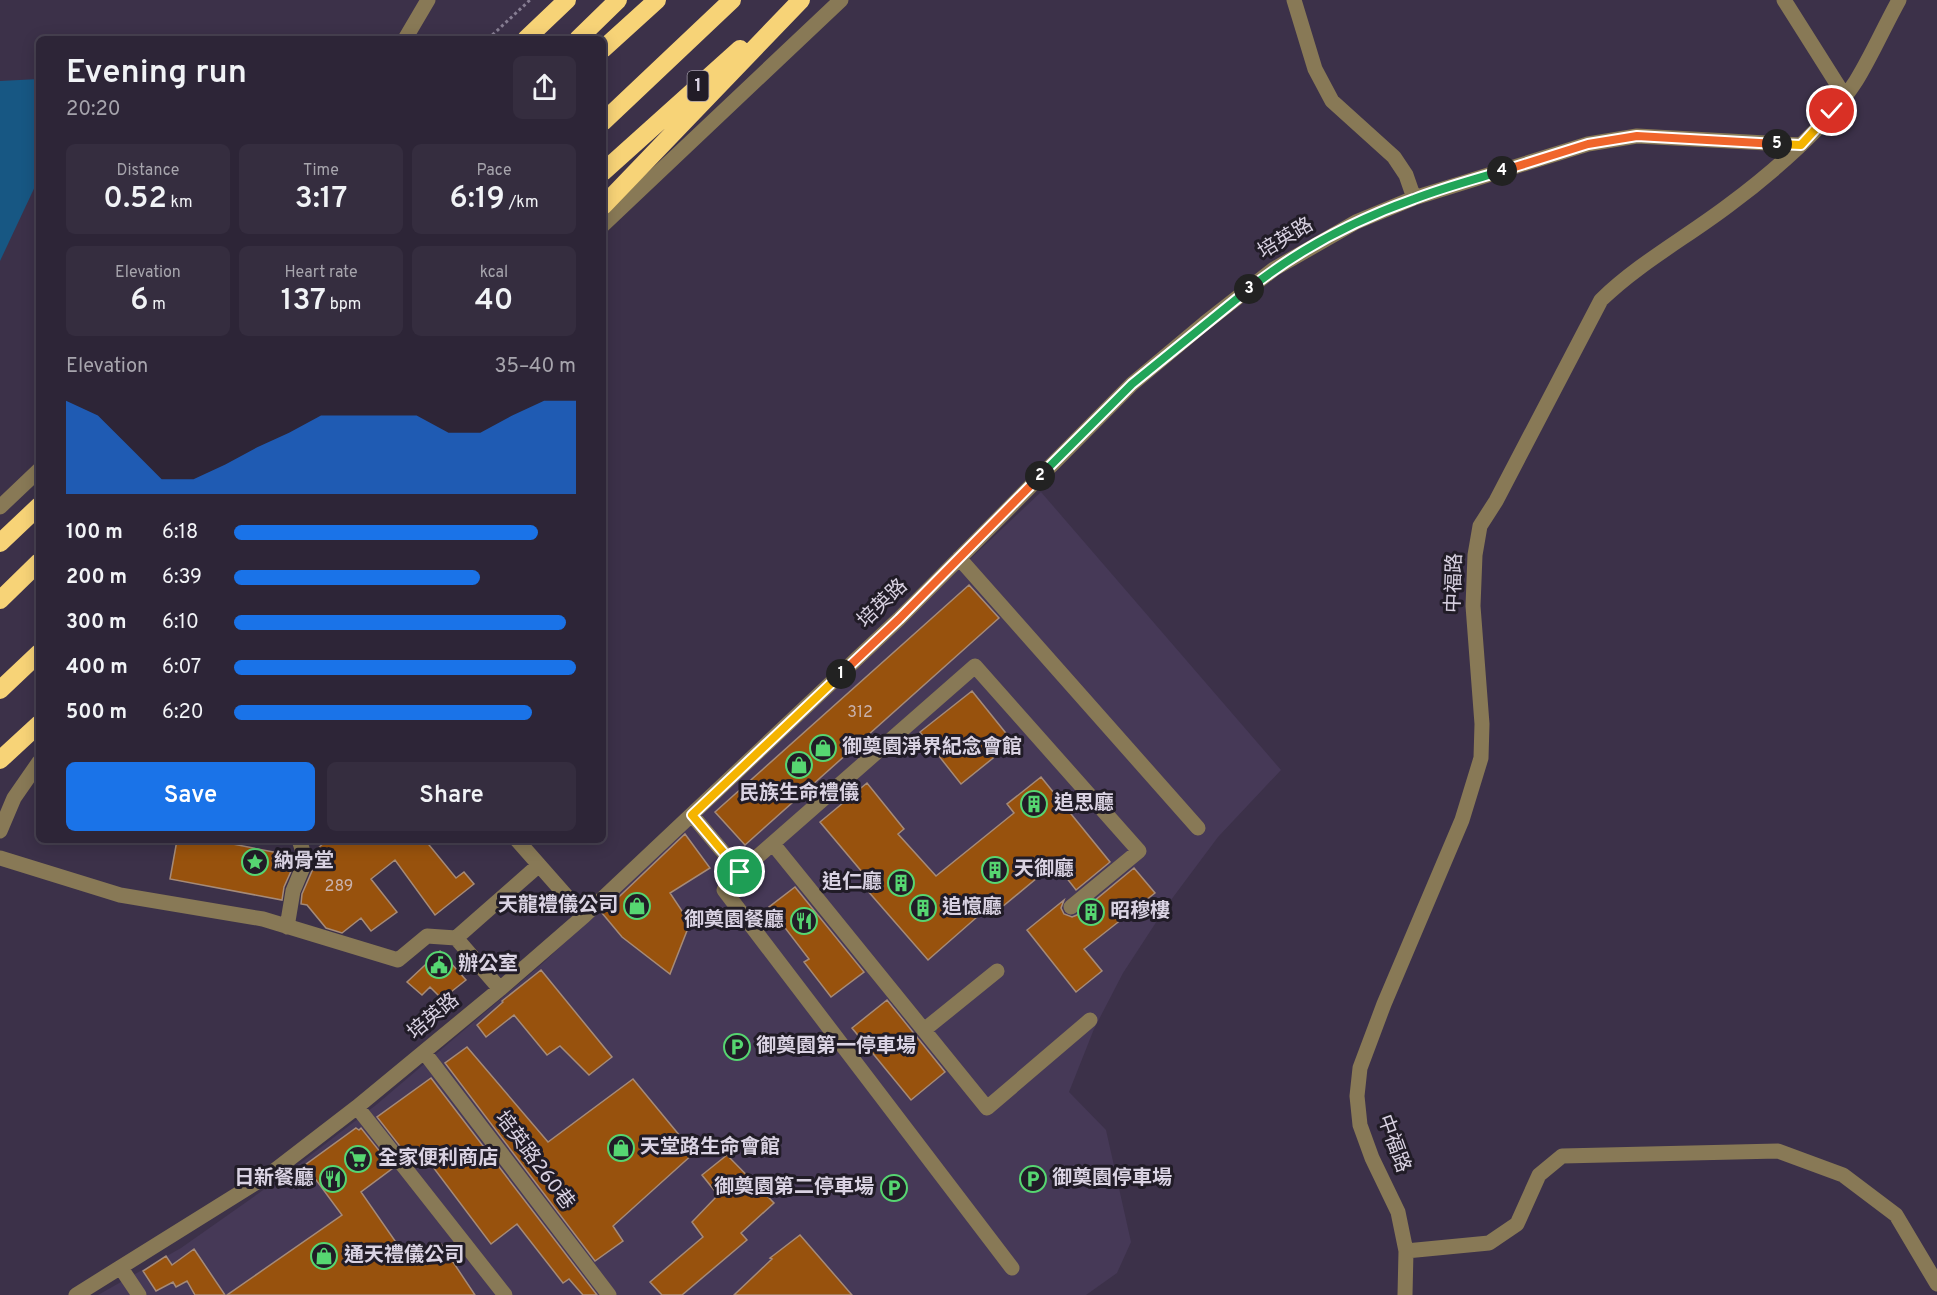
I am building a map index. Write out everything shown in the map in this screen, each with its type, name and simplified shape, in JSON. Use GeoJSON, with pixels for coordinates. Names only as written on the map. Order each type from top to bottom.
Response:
{"type":"FeatureCollection","features":[{"type":"Feature","properties":{"kind":"highway"},"geometry":{"type":"LineString","coordinates":[[529,36],[567,0]]}},
{"type":"Feature","properties":{"kind":"highway"},"geometry":{"type":"LineString","coordinates":[[581,36],[618,0]]}},
{"type":"Feature","properties":{"kind":"highway"},"geometry":{"type":"LineString","coordinates":[[606,46],[657,0]]}},
{"type":"Feature","properties":{"kind":"highway","name":"1"},"geometry":{"type":"LineString","coordinates":[[606,119],[732,0]]}},
{"type":"Feature","properties":{"kind":"highway","name":"1"},"geometry":{"type":"LineString","coordinates":[[606,169],[793,0]]}},
{"type":"Feature","properties":{"kind":"highway"},"geometry":{"type":"LineString","coordinates":[[606,203],[801,0]]}},
{"type":"Feature","properties":{"kind":"highway"},"geometry":{"type":"LineString","coordinates":[[0,543],[36,509]]}},
{"type":"Feature","properties":{"kind":"highway"},"geometry":{"type":"LineString","coordinates":[[0,601],[36,567]]}},
{"type":"Feature","properties":{"kind":"highway"},"geometry":{"type":"LineString","coordinates":[[0,690],[36,656]]}},
{"type":"Feature","properties":{"kind":"highway"},"geometry":{"type":"LineString","coordinates":[[0,695],[36,664]]}},
{"type":"Feature","properties":{"kind":"highway"},"geometry":{"type":"LineString","coordinates":[[0,760],[36,727]]}},
{"type":"Feature","properties":{"kind":"street"},"geometry":{"type":"LineString","coordinates":[[407,36],[428,0]]}},
{"type":"Feature","properties":{"kind":"street"},"geometry":{"type":"LineString","coordinates":[[606,222],[841,0]]}},
{"type":"Feature","properties":{"kind":"street"},"geometry":{"type":"LineString","coordinates":[[1293,0],[1315,69],[1332,101],[1394,158],[1406,175],[1414,198]]}},
{"type":"Feature","properties":{"kind":"street"},"geometry":{"type":"LineString","coordinates":[[1784,0],[1844,95]]}},
{"type":"Feature","properties":{"kind":"street","name":"中福路"},"geometry":{"type":"LineString","coordinates":[[1405,1295],[1406,1251],[1398,1212],[1371,1158],[1360,1125],[1357,1095],[1360,1068],[1384,1004],[1462,820],[1481,758],[1482,724],[1473,606],[1475,555],[1480,526],[1496,501],[1601,300],[1621,281],[1730,204],[1801,145],[1855,81],[1899,0]]}},
{"type":"Feature","properties":{"kind":"street","name":"培英路"},"geometry":{"type":"LineString","coordinates":[[76,1295],[270,1174],[357,1107],[500,989],[584,916],[899,619],[1132,384],[1274,269],[1356,222],[1414,198],[1588,144],[1637,136],[1801,145]]}},
{"type":"Feature","properties":{"kind":"street"},"geometry":{"type":"LineString","coordinates":[[0,507],[36,473]]}},
{"type":"Feature","properties":{"kind":"street"},"geometry":{"type":"LineString","coordinates":[[959,558],[1198,828]]}},
{"type":"Feature","properties":{"kind":"street"},"geometry":{"type":"LineString","coordinates":[[1012,1268],[724,890],[740,872],[975,666],[1139,851],[1071,907]]}},
{"type":"Feature","properties":{"kind":"street"},"geometry":{"type":"LineString","coordinates":[[0,831],[14,798],[36,766]]}},
{"type":"Feature","properties":{"kind":"street"},"geometry":{"type":"LineString","coordinates":[[692,815],[740,872]]}},
{"type":"Feature","properties":{"kind":"street"},"geometry":{"type":"LineString","coordinates":[[287,927],[293,891],[306,860],[300,843]]}},
{"type":"Feature","properties":{"kind":"street"},"geometry":{"type":"LineString","coordinates":[[520,843],[584,916]]}},
{"type":"Feature","properties":{"kind":"street"},"geometry":{"type":"LineString","coordinates":[[773,844],[987,1108],[1090,1020]]}},
{"type":"Feature","properties":{"kind":"street"},"geometry":{"type":"LineString","coordinates":[[0,858],[120,895],[263,920],[398,960],[428,936],[456,938],[500,989]]}},
{"type":"Feature","properties":{"kind":"street"},"geometry":{"type":"LineString","coordinates":[[456,938],[539,865]]}},
{"type":"Feature","properties":{"kind":"street"},"geometry":{"type":"LineString","coordinates":[[924,1030],[997,971]]}},
{"type":"Feature","properties":{"kind":"street","name":"培英路260巷"},"geometry":{"type":"LineString","coordinates":[[424,1052],[609,1295]]}},
{"type":"Feature","properties":{"kind":"street"},"geometry":{"type":"LineString","coordinates":[[357,1107],[505,1295]]}},
{"type":"Feature","properties":{"kind":"street"},"geometry":{"type":"LineString","coordinates":[[1406,1251],[1489,1243],[1517,1224],[1539,1174],[1562,1156],[1778,1150],[1843,1174],[1896,1215],[1937,1284]]}},
{"type":"Feature","properties":{"kind":"street"},"geometry":{"type":"LineString","coordinates":[[121,1268],[139,1295]]}},
{"type":"Feature","properties":{"kind":"path"},"geometry":{"type":"LineString","coordinates":[[491,36],[530,0]]}},
{"type":"Feature","properties":{"kind":"shaded area"},"geometry":{"type":"Polygon","coordinates":[[[1041,492],[1281,770],[1218,837],[1168,904],[1123,973],[1094,1029],[1069,1092],[1106,1130],[1131,1242],[1117,1273],[1086,1295],[98,1295],[181,1248],[286,1174],[376,1105],[543,963],[1041,492]]]}},
{"type":"Feature","properties":{"kind":"water"},"geometry":{"type":"Polygon","coordinates":[[[36,79],[36,184],[0,261],[0,81],[36,79]]]}},
{"type":"Feature","properties":{"kind":"building"},"geometry":{"type":"Polygon","coordinates":[[[969,585],[999,618],[745,845],[715,812],[969,585]]]}},
{"type":"Feature","properties":{"kind":"building"},"geometry":{"type":"Polygon","coordinates":[[[972,691],[1013,742],[961,784],[920,732],[972,691]]]}},
{"type":"Feature","properties":{"kind":"building"},"geometry":{"type":"Polygon","coordinates":[[[1041,777],[1110,862],[1076,890],[1055,863],[990,917],[985,910],[928,960],[867,890],[873,885],[820,822],[867,783],[904,829],[898,834],[936,876],[1014,813],[1007,804],[1041,777]]]}},
{"type":"Feature","properties":{"kind":"building"},"geometry":{"type":"Polygon","coordinates":[[[685,834],[710,868],[670,893],[690,923],[670,974],[622,937],[602,913],[685,834]]]}},
{"type":"Feature","properties":{"kind":"building"},"geometry":{"type":"Polygon","coordinates":[[[176,843],[227,843],[294,856],[296,860],[284,887],[282,900],[170,879],[176,843]]]}},
{"type":"Feature","properties":{"kind":"building"},"geometry":{"type":"Polygon","coordinates":[[[324,843],[427,843],[456,878],[464,872],[474,884],[435,915],[395,860],[371,879],[397,912],[371,931],[361,918],[342,933],[326,928],[307,905],[301,904],[302,894],[315,864],[314,852],[324,843]]]}},
{"type":"Feature","properties":{"kind":"building","name":"昭穆樓"},"geometry":{"type":"Polygon","coordinates":[[[1134,868],[1155,893],[1084,949],[1102,971],[1076,992],[1027,930],[1064,900],[1061,908],[1064,914],[1072,917],[1077,915],[1134,868]]]}},
{"type":"Feature","properties":{"kind":"building"},"geometry":{"type":"Polygon","coordinates":[[[795,887],[864,972],[831,997],[804,962],[809,959],[769,907],[795,887]]]}},
{"type":"Feature","properties":{"kind":"building","name":"辦公室"},"geometry":{"type":"Polygon","coordinates":[[[440,951],[466,980],[442,999],[430,987],[422,995],[407,982],[440,951]]]}},
{"type":"Feature","properties":{"kind":"building"},"geometry":{"type":"Polygon","coordinates":[[[541,970],[612,1057],[589,1075],[560,1046],[547,1055],[514,1015],[486,1037],[477,1025],[502,1001],[541,970]]]}},
{"type":"Feature","properties":{"kind":"building"},"geometry":{"type":"Polygon","coordinates":[[[887,1000],[945,1072],[911,1100],[852,1028],[887,1000]]]}},
{"type":"Feature","properties":{"kind":"building"},"geometry":{"type":"Polygon","coordinates":[[[467,1047],[548,1142],[633,1079],[694,1153],[613,1226],[623,1241],[595,1261],[445,1063],[467,1047]]]}},
{"type":"Feature","properties":{"kind":"building"},"geometry":{"type":"Polygon","coordinates":[[[431,1078],[597,1295],[583,1295],[569,1279],[563,1283],[517,1224],[491,1244],[427,1159],[416,1167],[377,1117],[431,1078]]]}},
{"type":"Feature","properties":{"kind":"building"},"geometry":{"type":"Polygon","coordinates":[[[356,1128],[359,1130],[361,1128],[393,1168],[361,1192],[411,1264],[441,1244],[475,1295],[227,1295],[342,1215],[305,1165],[356,1128]]]}},
{"type":"Feature","properties":{"kind":"building"},"geometry":{"type":"Polygon","coordinates":[[[727,1155],[774,1203],[741,1233],[747,1240],[682,1295],[662,1295],[650,1282],[703,1237],[692,1222],[718,1195],[702,1175],[727,1155]]]}},
{"type":"Feature","properties":{"kind":"building"},"geometry":{"type":"Polygon","coordinates":[[[800,1235],[852,1295],[734,1295],[772,1259],[770,1258],[800,1235]]]}},
{"type":"Feature","properties":{"kind":"building"},"geometry":{"type":"Polygon","coordinates":[[[194,1249],[225,1295],[195,1295],[187,1281],[176,1287],[173,1282],[156,1291],[143,1271],[166,1256],[172,1265],[194,1249]]]}},
{"type":"Feature","properties":{"kind":"place","name":"御奠園淨界紀念會館"},"geometry":{"type":"Point","coordinates":[823,748]}},
{"type":"Feature","properties":{"kind":"place","name":"民族生命禮儀"},"geometry":{"type":"Point","coordinates":[799,765]}},
{"type":"Feature","properties":{"kind":"place","name":"追思廳"},"geometry":{"type":"Point","coordinates":[1034,804]}},
{"type":"Feature","properties":{"kind":"place","name":"納骨堂"},"geometry":{"type":"Point","coordinates":[255,862]}},
{"type":"Feature","properties":{"kind":"place","name":"天御廳"},"geometry":{"type":"Point","coordinates":[995,870]}},
{"type":"Feature","properties":{"kind":"place","name":"追仁廳"},"geometry":{"type":"Point","coordinates":[901,883]}},
{"type":"Feature","properties":{"kind":"place","name":"天龍禮儀公司"},"geometry":{"type":"Point","coordinates":[637,906]}},
{"type":"Feature","properties":{"kind":"place","name":"追憶廳"},"geometry":{"type":"Point","coordinates":[923,908]}},
{"type":"Feature","properties":{"kind":"place","name":"昭穆樓"},"geometry":{"type":"Point","coordinates":[1091,912]}},
{"type":"Feature","properties":{"kind":"place","name":"御奠園餐廳"},"geometry":{"type":"Point","coordinates":[804,921]}},
{"type":"Feature","properties":{"kind":"place","name":"辦公室"},"geometry":{"type":"Point","coordinates":[439,965]}},
{"type":"Feature","properties":{"kind":"place","name":"御奠園第一停車場"},"geometry":{"type":"Point","coordinates":[737,1047]}},
{"type":"Feature","properties":{"kind":"place","name":"天堂路生命會館"},"geometry":{"type":"Point","coordinates":[621,1148]}},
{"type":"Feature","properties":{"kind":"place","name":"全家便利商店"},"geometry":{"type":"Point","coordinates":[358,1159]}},
{"type":"Feature","properties":{"kind":"place","name":"日新餐廳"},"geometry":{"type":"Point","coordinates":[333,1179]}},
{"type":"Feature","properties":{"kind":"place","name":"御奠園停車場"},"geometry":{"type":"Point","coordinates":[1033,1179]}},
{"type":"Feature","properties":{"kind":"place","name":"御奠園第二停車場"},"geometry":{"type":"Point","coordinates":[894,1188]}},
{"type":"Feature","properties":{"kind":"place","name":"通天禮儀公司"},"geometry":{"type":"Point","coordinates":[324,1256]}},
{"type":"Feature","properties":{"kind":"route"},"geometry":{"type":"LineString","coordinates":[[740,872],[692,815],[899,619],[1132,384],[1274,269],[1356,222],[1414,198],[1588,144],[1637,136],[1801,145],[1832,111]]}}]}
